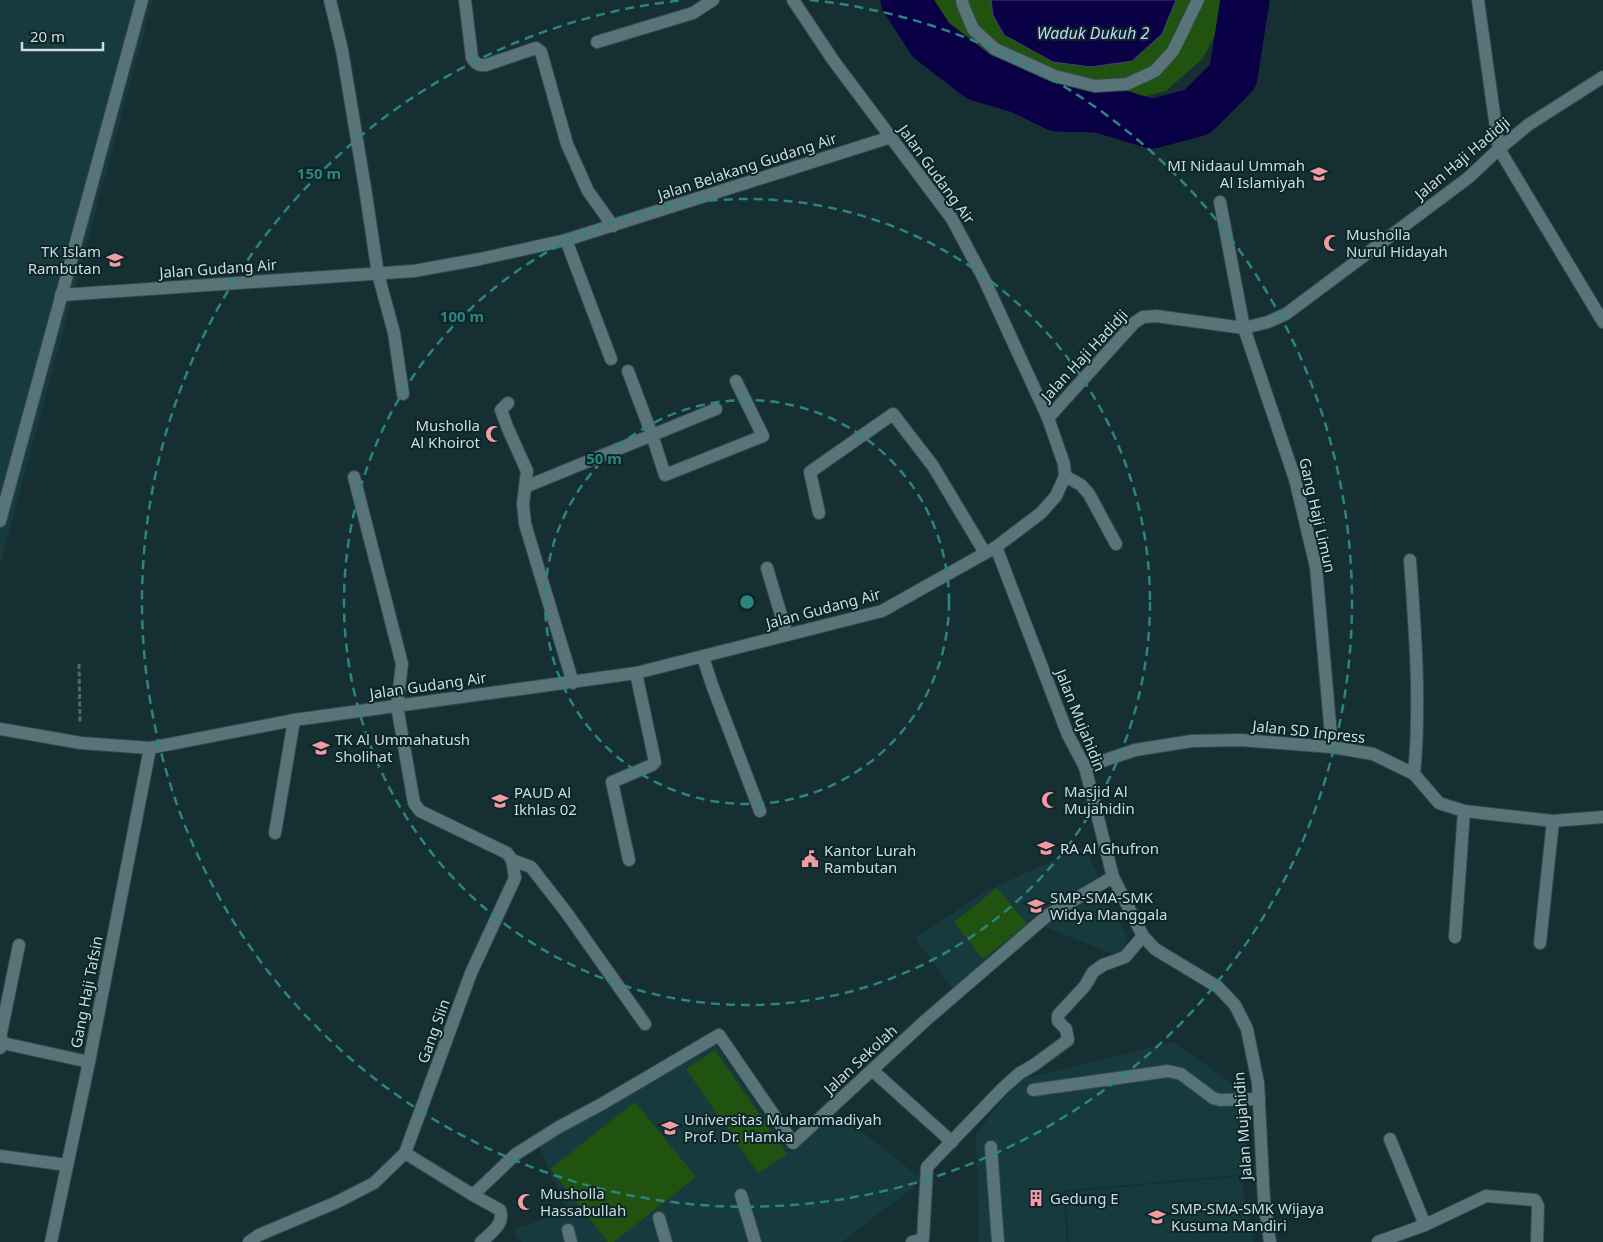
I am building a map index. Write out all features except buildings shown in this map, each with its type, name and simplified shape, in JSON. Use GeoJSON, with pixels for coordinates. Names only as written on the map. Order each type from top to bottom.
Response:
{"type":"FeatureCollection","features":[{"type":"Feature","properties":{"kind":"street"},"geometry":{"type":"LineString","coordinates":[[0,521],[142,0]]}},
{"type":"Feature","properties":{"kind":"street"},"geometry":{"type":"LineString","coordinates":[[330,0],[345,68],[378,274],[394,333],[403,394]]}},
{"type":"Feature","properties":{"kind":"street"},"geometry":{"type":"LineString","coordinates":[[465,0],[472,58],[475,63],[481,66],[486,65],[536,48],[541,52],[567,144],[588,191],[613,226]]}},
{"type":"Feature","properties":{"kind":"street"},"geometry":{"type":"LineString","coordinates":[[597,42],[693,13],[713,0]]}},
{"type":"Feature","properties":{"kind":"street","name":"Jalan Gudang Air"},"geometry":{"type":"LineString","coordinates":[[0,729],[81,743],[150,748],[294,720],[636,673],[882,611],[990,550],[1041,513],[1056,496],[1065,476],[1062,458],[1048,418],[984,279],[952,218],[833,60],[794,0]]}},
{"type":"Feature","properties":{"kind":"street"},"geometry":{"type":"LineString","coordinates":[[962,0],[962,5],[973,29],[994,50],[1055,76],[1095,86],[1127,84],[1155,71],[1173,51],[1198,0]]}},
{"type":"Feature","properties":{"kind":"street"},"geometry":{"type":"LineString","coordinates":[[1478,0],[1498,148],[1603,322]]}},
{"type":"Feature","properties":{"kind":"street","name":"Jalan Haji Hadidji"},"geometry":{"type":"LineString","coordinates":[[1048,418],[1134,323],[1143,318],[1156,316],[1244,328],[1268,322],[1286,314],[1468,178],[1498,148],[1528,125],[1603,77]]}},
{"type":"Feature","properties":{"kind":"street","name":"Jalan Belakang Gudang Air"},"geometry":{"type":"LineString","coordinates":[[566,240],[891,137]]}},
{"type":"Feature","properties":{"kind":"street","name":"Gang Haji Limun"},"geometry":{"type":"LineString","coordinates":[[1220,202],[1244,328],[1295,479],[1316,567],[1332,747]]}},
{"type":"Feature","properties":{"kind":"street"},"geometry":{"type":"LineString","coordinates":[[566,240],[611,359]]}},
{"type":"Feature","properties":{"kind":"street","name":"Jalan Gudang Air"},"geometry":{"type":"LineString","coordinates":[[61,295],[414,271],[566,240]]}},
{"type":"Feature","properties":{"kind":"street"},"geometry":{"type":"LineString","coordinates":[[628,371],[665,475],[763,436],[736,381]]}},
{"type":"Feature","properties":{"kind":"street"},"geometry":{"type":"LineString","coordinates":[[508,403],[502,410],[508,429],[527,471],[523,504],[525,524],[573,683]]}},
{"type":"Feature","properties":{"kind":"street"},"geometry":{"type":"LineString","coordinates":[[525,487],[716,409]]}},
{"type":"Feature","properties":{"kind":"street","name":"Jalan Mujahidin"},"geometry":{"type":"LineString","coordinates":[[819,513],[810,472],[893,414],[933,466],[990,550],[1068,735],[1085,766],[1113,878],[1143,936],[1155,949],[1218,988],[1235,1005],[1247,1029],[1258,1084],[1264,1201],[1270,1242]]}},
{"type":"Feature","properties":{"kind":"street"},"geometry":{"type":"LineString","coordinates":[[354,476],[402,664],[397,706],[414,803],[420,811],[507,853],[512,860],[531,867],[566,912],[646,1024]]}},
{"type":"Feature","properties":{"kind":"street"},"geometry":{"type":"LineString","coordinates":[[1065,476],[1085,488],[1116,544]]}},
{"type":"Feature","properties":{"kind":"street"},"geometry":{"type":"LineString","coordinates":[[1410,560],[1417,660],[1414,774]]}},
{"type":"Feature","properties":{"kind":"street"},"geometry":{"type":"LineString","coordinates":[[767,568],[787,635]]}},
{"type":"Feature","properties":{"kind":"street"},"geometry":{"type":"LineString","coordinates":[[703,657],[760,810]]}},
{"type":"Feature","properties":{"kind":"street"},"geometry":{"type":"LineString","coordinates":[[629,860],[612,782],[655,762],[636,673]]}},
{"type":"Feature","properties":{"kind":"street"},"geometry":{"type":"LineString","coordinates":[[275,833],[294,720]]}},
{"type":"Feature","properties":{"kind":"street","name":"Jalan SD Inpress"},"geometry":{"type":"LineString","coordinates":[[1085,766],[1135,750],[1192,741],[1240,740],[1332,747],[1372,754],[1414,774],[1439,803],[1464,811],[1553,821],[1603,818]]}},
{"type":"Feature","properties":{"kind":"street","name":"Gang Haji Tafsin"},"geometry":{"type":"LineString","coordinates":[[51,1242],[89,1062],[150,748]]}},
{"type":"Feature","properties":{"kind":"street"},"geometry":{"type":"LineString","coordinates":[[1456,937],[1464,811]]}},
{"type":"Feature","properties":{"kind":"street"},"geometry":{"type":"LineString","coordinates":[[1540,942],[1553,821]]}},
{"type":"Feature","properties":{"kind":"street","name":"Gang Siin"},"geometry":{"type":"LineString","coordinates":[[249,1242],[259,1235],[337,1202],[374,1183],[405,1153],[471,973],[515,878],[512,860]]}},
{"type":"Feature","properties":{"kind":"street","name":"Jalan Sekolah"},"geometry":{"type":"LineString","coordinates":[[473,1195],[516,1154],[559,1127],[719,1036],[793,1143],[926,1020],[1048,915],[1113,878]]}},
{"type":"Feature","properties":{"kind":"street"},"geometry":{"type":"LineString","coordinates":[[912,1242],[923,1239],[927,1167],[1002,1088],[1020,1073],[1068,1040],[1066,1029],[1058,1021],[1058,1015],[1085,986],[1093,972],[1103,965],[1125,957],[1143,936]]}},
{"type":"Feature","properties":{"kind":"street"},"geometry":{"type":"LineString","coordinates":[[19,945],[1,1033],[1,1045],[7,1044],[89,1062]]}},
{"type":"Feature","properties":{"kind":"street"},"geometry":{"type":"LineString","coordinates":[[872,1070],[952,1142]]}},
{"type":"Feature","properties":{"kind":"street"},"geometry":{"type":"LineString","coordinates":[[1033,1090],[1168,1071],[1181,1074],[1213,1098],[1220,1100],[1259,1099]]}},
{"type":"Feature","properties":{"kind":"street"},"geometry":{"type":"LineString","coordinates":[[1390,1139],[1425,1225]]}},
{"type":"Feature","properties":{"kind":"street"},"geometry":{"type":"LineString","coordinates":[[991,1147],[998,1242]]}},
{"type":"Feature","properties":{"kind":"street"},"geometry":{"type":"LineString","coordinates":[[405,1153],[500,1210],[501,1222],[481,1242]]}},
{"type":"Feature","properties":{"kind":"street"},"geometry":{"type":"LineString","coordinates":[[0,1156],[68,1165]]}},
{"type":"Feature","properties":{"kind":"street"},"geometry":{"type":"LineString","coordinates":[[741,1195],[755,1242]]}},
{"type":"Feature","properties":{"kind":"street"},"geometry":{"type":"LineString","coordinates":[[1378,1242],[1425,1225],[1491,1195],[1535,1200],[1538,1206],[1537,1242]]}},
{"type":"Feature","properties":{"kind":"street"},"geometry":{"type":"LineString","coordinates":[[659,1218],[666,1242]]}},
{"type":"Feature","properties":{"kind":"path"},"geometry":{"type":"LineString","coordinates":[[79,664],[81,743]]}},
{"type":"Feature","properties":{"kind":"shaded area"},"geometry":{"type":"Polygon","coordinates":[[[0,0],[153,0],[0,565],[0,0]]]}},
{"type":"Feature","properties":{"kind":"shaded area","name":"SMP-SMA-SMK Widya Manggala"},"geometry":{"type":"Polygon","coordinates":[[[1084,846],[1101,882],[1095,886],[1128,936],[1120,957],[1033,922],[954,990],[915,938],[986,891],[1084,846]]]}},
{"type":"Feature","properties":{"kind":"shaded area"},"geometry":{"type":"Polygon","coordinates":[[[1173,1042],[1242,1090],[1250,1174],[1064,1191],[1067,1242],[979,1242],[976,1134],[1018,1080],[1173,1042]]]}},
{"type":"Feature","properties":{"kind":"shaded area","name":"Universitas Muhammadiyah Prof. Dr. Hamka"},"geometry":{"type":"Polygon","coordinates":[[[716,1045],[790,1152],[837,1111],[923,1180],[842,1242],[521,1242],[513,1230],[567,1210],[538,1144],[716,1045]]]}},
{"type":"Feature","properties":{"kind":"shaded area","name":"SMP-SMA-SMK Wijaya Kusuma Mandiri"},"geometry":{"type":"Polygon","coordinates":[[[1240,1176],[1254,1242],[1068,1242],[1065,1192],[1240,1176]]]}},
{"type":"Feature","properties":{"kind":"green space"},"geometry":{"type":"Polygon","coordinates":[[[931,0],[1223,0],[1222,23],[1203,58],[1166,91],[1129,101],[1078,97],[1001,64],[944,21],[931,0]]]}},
{"type":"Feature","properties":{"kind":"green space"},"geometry":{"type":"Polygon","coordinates":[[[997,888],[1027,924],[983,959],[954,922],[997,888]]]}},
{"type":"Feature","properties":{"kind":"green space"},"geometry":{"type":"Polygon","coordinates":[[[715,1050],[787,1154],[758,1173],[686,1069],[715,1050]]]}},
{"type":"Feature","properties":{"kind":"green space"},"geometry":{"type":"Polygon","coordinates":[[[635,1102],[696,1177],[614,1242],[608,1242],[550,1169],[635,1102]]]}},
{"type":"Feature","properties":{"kind":"water","name":"Waduk Dukuh 2"},"geometry":{"type":"Polygon","coordinates":[[[991,0],[1176,0],[1162,34],[1132,61],[1091,67],[1053,62],[1004,35],[993,15],[991,0]]]}},
{"type":"Feature","properties":{"kind":"waterway"},"geometry":{"type":"LineString","coordinates":[[905,0],[931,40],[979,77],[1020,89],[1057,107],[1099,108],[1152,124],[1197,112],[1233,76],[1245,0]]}},
{"type":"Feature","properties":{"kind":"place","name":"MI Nidaaul Ummah Al Islamiyah"},"geometry":{"type":"Point","coordinates":[1319,174]}},
{"type":"Feature","properties":{"kind":"place","name":"Musholla Nurul Hidayah"},"geometry":{"type":"Point","coordinates":[1332,243]}},
{"type":"Feature","properties":{"kind":"place","name":"TK Islam Rambutan"},"geometry":{"type":"Point","coordinates":[115,260]}},
{"type":"Feature","properties":{"kind":"place","name":"Musholla Al Khoirot"},"geometry":{"type":"Point","coordinates":[494,434]}},
{"type":"Feature","properties":{"kind":"place","name":"TK Al Ummahatush Sholihat"},"geometry":{"type":"Point","coordinates":[321,748]}},
{"type":"Feature","properties":{"kind":"place","name":"Masjid Al Mujahidin"},"geometry":{"type":"Point","coordinates":[1050,800]}},
{"type":"Feature","properties":{"kind":"place","name":"PAUD Al Ikhlas 02"},"geometry":{"type":"Point","coordinates":[500,801]}},
{"type":"Feature","properties":{"kind":"place","name":"RA Al Ghufron"},"geometry":{"type":"Point","coordinates":[1046,848]}},
{"type":"Feature","properties":{"kind":"place","name":"Kantor Lurah Rambutan"},"geometry":{"type":"Point","coordinates":[810,859]}},
{"type":"Feature","properties":{"kind":"place","name":"SMP-SMA-SMK Widya Manggala"},"geometry":{"type":"Point","coordinates":[1036,906]}},
{"type":"Feature","properties":{"kind":"place","name":"Universitas Muhammadiyah Prof. Dr. Hamka"},"geometry":{"type":"Point","coordinates":[670,1128]}},
{"type":"Feature","properties":{"kind":"place","name":"Gedung E"},"geometry":{"type":"Point","coordinates":[1036,1198]}},
{"type":"Feature","properties":{"kind":"place","name":"Musholla Hassabullah"},"geometry":{"type":"Point","coordinates":[526,1202]}},
{"type":"Feature","properties":{"kind":"place","name":"SMP-SMA-SMK Wijaya Kusuma Mandiri"},"geometry":{"type":"Point","coordinates":[1157,1217]}}]}
